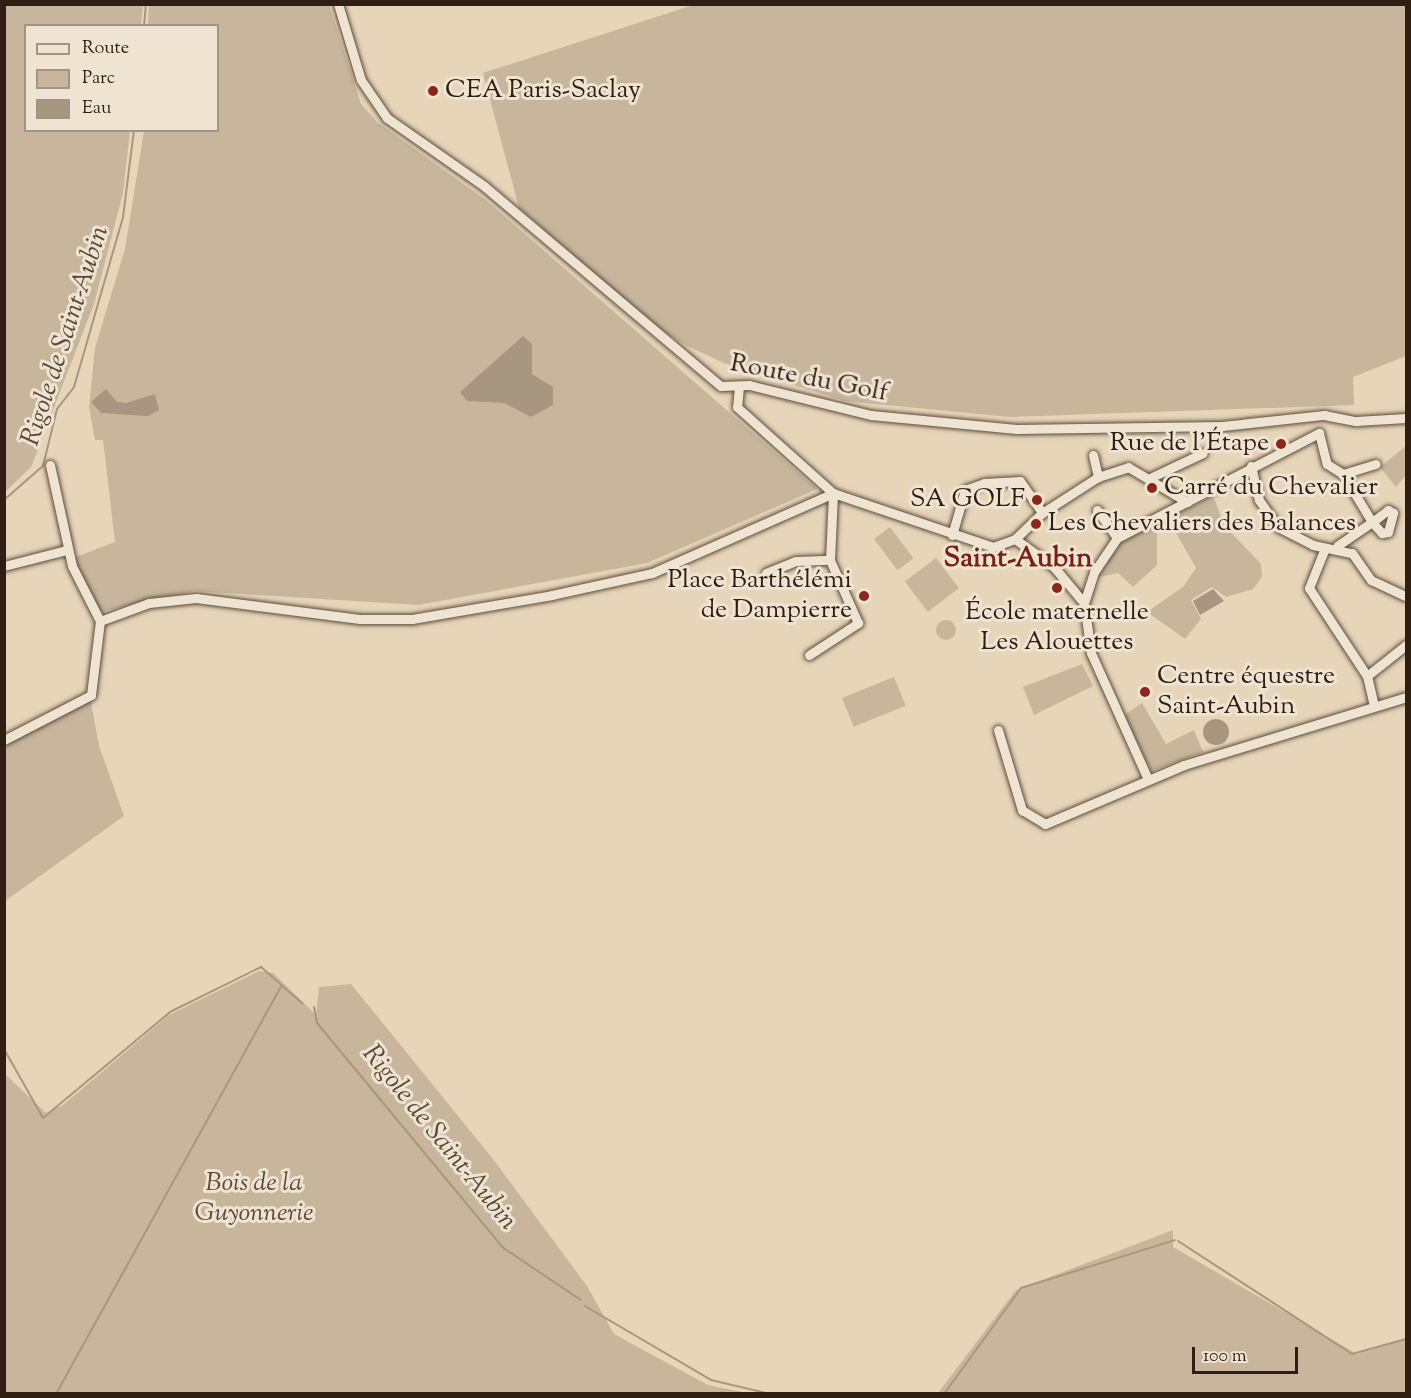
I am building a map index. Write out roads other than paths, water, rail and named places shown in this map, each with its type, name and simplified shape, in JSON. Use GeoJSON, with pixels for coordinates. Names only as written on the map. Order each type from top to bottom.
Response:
{"type":"FeatureCollection","features":[{"type":"Feature","properties":{"kind":"street","name":"Route du Golf"},"geometry":{"type":"LineString","coordinates":[[338,4],[361,80],[387,118],[484,186],[713,381],[872,415],[1016,429],[1222,426],[1312,416],[1406,419]]}},
{"type":"Feature","properties":{"kind":"street"},"geometry":{"type":"LineString","coordinates":[[739,386],[737,407],[833,493],[993,547],[1015,539],[1042,513],[1098,477],[1131,467],[1152,477],[1187,502]]}},
{"type":"Feature","properties":{"kind":"street"},"geometry":{"type":"LineString","coordinates":[[1311,434],[1312,416]]}},
{"type":"Feature","properties":{"kind":"street"},"geometry":{"type":"LineString","coordinates":[[1148,779],[1091,653],[1084,603],[1094,572],[1117,538],[1187,502],[1251,466],[1311,434],[1322,435],[1327,464],[1343,474],[1372,522],[1337,546],[1325,548],[1273,522],[1259,500],[1251,466]]}},
{"type":"Feature","properties":{"kind":"street"},"geometry":{"type":"LineString","coordinates":[[1152,477],[1203,453]]}},
{"type":"Feature","properties":{"kind":"street"},"geometry":{"type":"LineString","coordinates":[[1093,455],[1098,477]]}},
{"type":"Feature","properties":{"kind":"street"},"geometry":{"type":"LineString","coordinates":[[1343,474],[1375,464]]}},
{"type":"Feature","properties":{"kind":"street"},"geometry":{"type":"LineString","coordinates":[[50,465],[67,550],[90,611],[100,621]]}},
{"type":"Feature","properties":{"kind":"street"},"geometry":{"type":"LineString","coordinates":[[952,535],[965,490],[984,483],[1020,481],[1042,513]]}},
{"type":"Feature","properties":{"kind":"street"},"geometry":{"type":"LineString","coordinates":[[808,655],[858,623],[830,560],[833,493]]}},
{"type":"Feature","properties":{"kind":"street"},"geometry":{"type":"LineString","coordinates":[[100,621],[149,603],[196,598],[360,619],[412,619],[552,595],[652,573],[833,493]]}},
{"type":"Feature","properties":{"kind":"street"},"geometry":{"type":"LineString","coordinates":[[1096,510],[1117,538]]}},
{"type":"Feature","properties":{"kind":"street"},"geometry":{"type":"LineString","coordinates":[[1015,539],[1054,567],[1084,603]]}},
{"type":"Feature","properties":{"kind":"street"},"geometry":{"type":"LineString","coordinates":[[1337,546],[1352,553],[1371,580],[1407,596]]}},
{"type":"Feature","properties":{"kind":"street"},"geometry":{"type":"LineString","coordinates":[[1325,548],[1309,588],[1366,676],[1374,706]]}},
{"type":"Feature","properties":{"kind":"street"},"geometry":{"type":"LineString","coordinates":[[4,566],[67,550]]}},
{"type":"Feature","properties":{"kind":"street"},"geometry":{"type":"LineString","coordinates":[[766,573],[796,561],[830,560]]}},
{"type":"Feature","properties":{"kind":"street"},"geometry":{"type":"LineString","coordinates":[[4,740],[91,694],[100,621]]}},
{"type":"Feature","properties":{"kind":"street"},"geometry":{"type":"LineString","coordinates":[[1366,676],[1407,645]]}},
{"type":"Feature","properties":{"kind":"street"},"geometry":{"type":"LineString","coordinates":[[998,730],[1022,810],[1045,824],[1148,779],[1407,697]]}},
{"type":"Feature","properties":{"kind":"water"},"geometry":{"type":"Polygon","coordinates":[[[523,336],[532,344],[532,374],[553,387],[553,405],[531,417],[504,403],[467,401],[460,392],[523,336]]]}},
{"type":"Feature","properties":{"kind":"water"},"geometry":{"type":"Polygon","coordinates":[[[106,389],[117,402],[126,403],[155,394],[159,410],[148,416],[101,413],[91,402],[106,389]]]}},
{"type":"Feature","properties":{"kind":"water"},"geometry":{"type":"Polygon","coordinates":[[[1213,589],[1224,601],[1200,615],[1193,601],[1213,589]]]}},
{"type":"Feature","properties":{"kind":"water"},"geometry":{"type":"Polygon","coordinates":[[[1216,719],[1226,722],[1229,732],[1226,742],[1216,745],[1206,742],[1203,732],[1206,722],[1216,719]]]}},
{"type":"Feature","properties":{"kind":"waterway","name":"Rigole de Saint-Aubin"},"geometry":{"type":"LineString","coordinates":[[144,24],[146,4]]}},
{"type":"Feature","properties":{"kind":"waterway","name":"Rigole de Saint-Aubin"},"geometry":{"type":"LineString","coordinates":[[4,500],[43,466],[57,409],[74,387],[123,217],[134,132]]}},
{"type":"Feature","properties":{"kind":"waterway","name":"Rigole de Saint-Aubin"},"geometry":{"type":"LineString","coordinates":[[4,1049],[43,1118],[170,1012],[261,967],[302,1003]]}},
{"type":"Feature","properties":{"kind":"waterway"},"geometry":{"type":"LineString","coordinates":[[56,1394],[281,986]]}},
{"type":"Feature","properties":{"kind":"waterway","name":"Rigole de Saint-Aubin"},"geometry":{"type":"LineString","coordinates":[[314,1007],[317,1023],[502,1247],[581,1300]]}},
{"type":"Feature","properties":{"kind":"waterway","name":"Rigole de Saint-Aubin"},"geometry":{"type":"LineString","coordinates":[[944,1394],[1021,1288],[1175,1240]]}},
{"type":"Feature","properties":{"kind":"waterway","name":"Rigole de Saint-Aubin"},"geometry":{"type":"LineString","coordinates":[[1178,1241],[1352,1354],[1406,1339]]}},
{"type":"Feature","properties":{"kind":"waterway","name":"Rigole de Saint-Aubin"},"geometry":{"type":"LineString","coordinates":[[585,1306],[711,1380],[770,1394]]}},
{"type":"Feature","properties":{"kind":"place","name":"CEA Paris-Saclay"},"geometry":{"type":"Point","coordinates":[433,91]}},
{"type":"Feature","properties":{"kind":"place","name":"Rue de l'Étape"},"geometry":{"type":"Point","coordinates":[1281,444]}},
{"type":"Feature","properties":{"kind":"place","name":"Carré du Chevalier"},"geometry":{"type":"Point","coordinates":[1152,488]}},
{"type":"Feature","properties":{"kind":"place","name":"SA GOLF"},"geometry":{"type":"Point","coordinates":[1037,500]}},
{"type":"Feature","properties":{"kind":"place","name":"Les Chevaliers des Balances"},"geometry":{"type":"Point","coordinates":[1036,524]}},
{"type":"Feature","properties":{"kind":"place","name":"École maternelle Les Alouettes"},"geometry":{"type":"Point","coordinates":[1057,588]}},
{"type":"Feature","properties":{"kind":"place","name":"Place Barthélémi de Dampierre"},"geometry":{"type":"Point","coordinates":[864,596]}},
{"type":"Feature","properties":{"kind":"place","name":"Centre équestre Saint-Aubin"},"geometry":{"type":"Point","coordinates":[1145,692]}},
{"type":"Feature","properties":{"kind":"district","name":"Saint-Aubin"},"geometry":{"type":"Point","coordinates":[1018,559]}},
{"type":"Feature","properties":{"kind":"park label","name":"Bois de la Guyonnerie"},"geometry":{"type":"Point","coordinates":[254,1199]}}]}
